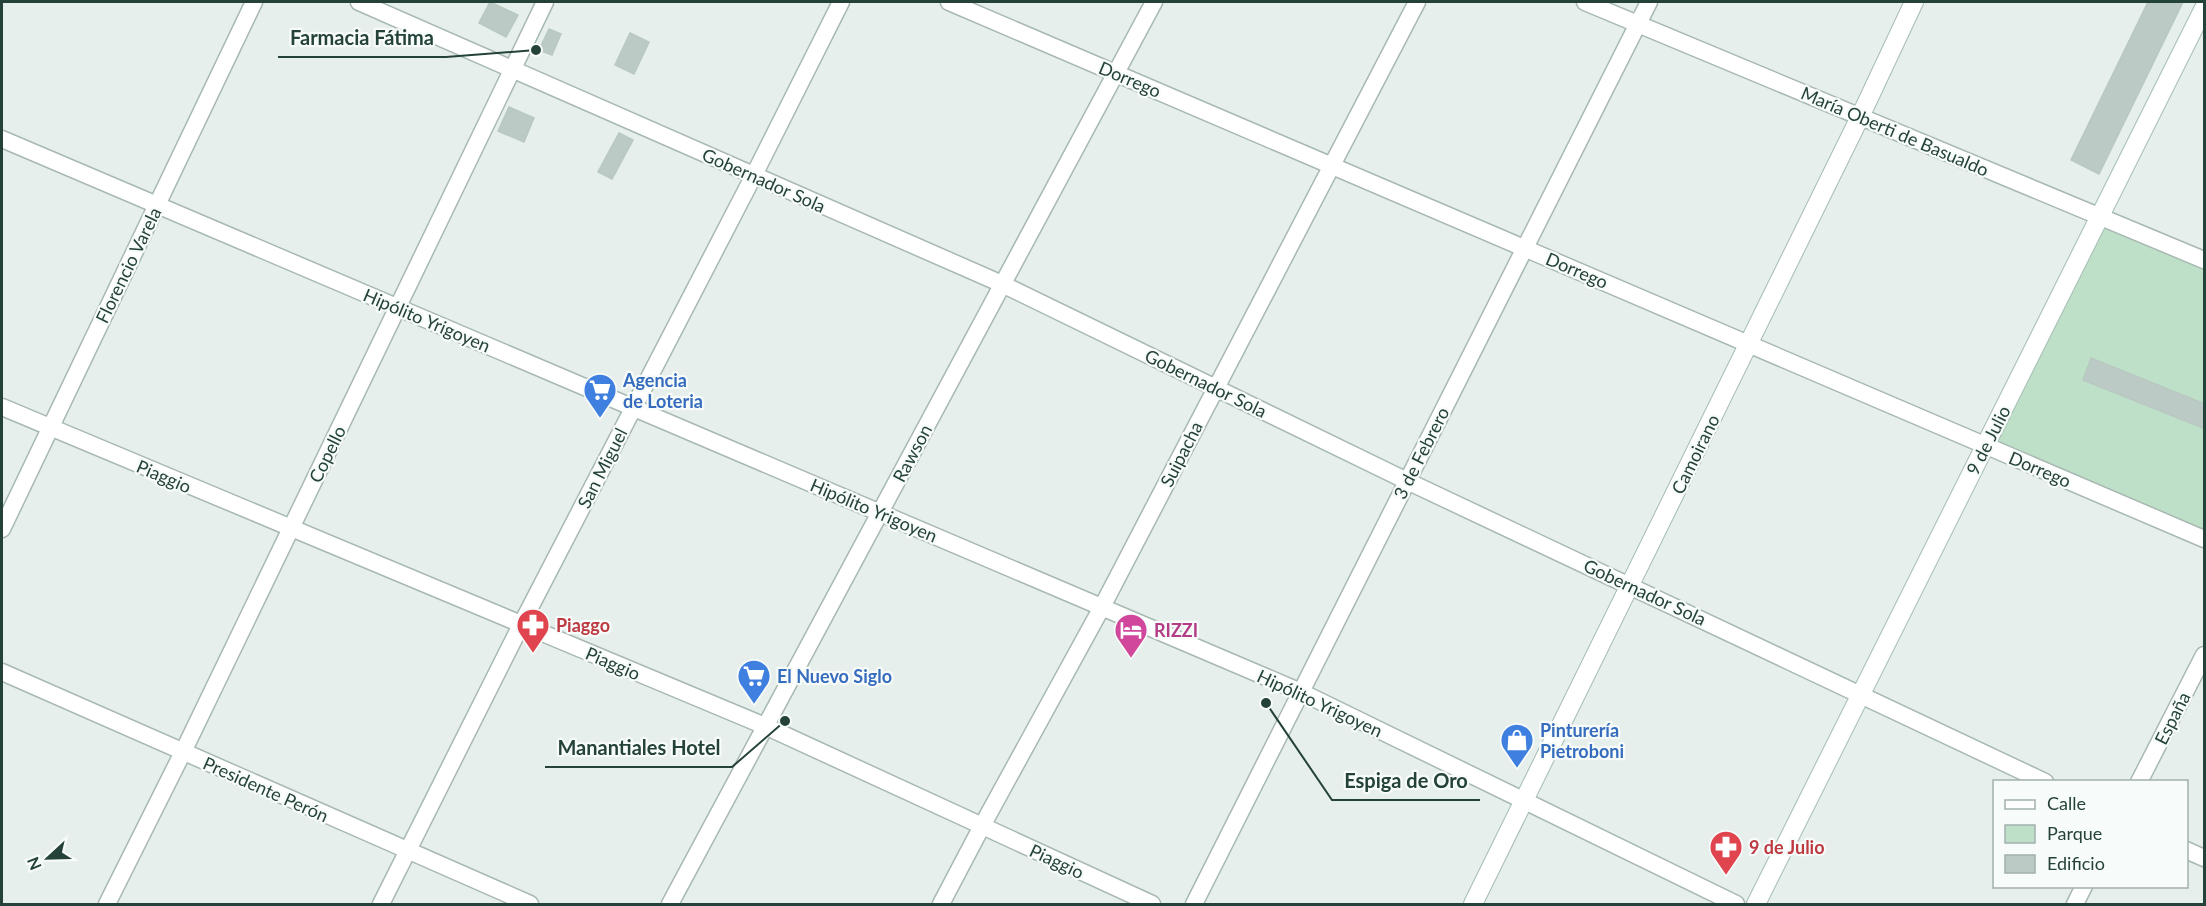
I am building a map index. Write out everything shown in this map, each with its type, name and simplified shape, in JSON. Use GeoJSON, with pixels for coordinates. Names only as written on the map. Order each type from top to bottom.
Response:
{"type":"FeatureCollection","features":[{"type":"Feature","properties":{"kind":"street","name":"Florencio Varela"},"geometry":{"type":"LineString","coordinates":[[2,529],[254,2]]}},
{"type":"Feature","properties":{"kind":"street","name":"Gobernador Sola"},"geometry":{"type":"LineString","coordinates":[[359,2],[1002,285],[1407,481],[1861,693],[2041,780]]}},
{"type":"Feature","properties":{"kind":"street","name":"Copello"},"geometry":{"type":"LineString","coordinates":[[107,904],[183,752],[544,2]]}},
{"type":"Feature","properties":{"kind":"street","name":"San Miguel"},"geometry":{"type":"LineString","coordinates":[[381,904],[521,625],[841,2]]}},
{"type":"Feature","properties":{"kind":"street","name":"Dorrego"},"geometry":{"type":"LineString","coordinates":[[949,2],[2205,539]]}},
{"type":"Feature","properties":{"kind":"street","name":"Rawson"},"geometry":{"type":"LineString","coordinates":[[670,904],[1154,2]]}},
{"type":"Feature","properties":{"kind":"street","name":"Suipacha"},"geometry":{"type":"LineString","coordinates":[[941,904],[1102,607],[1417,2]]}},
{"type":"Feature","properties":{"kind":"street","name":"María Oberti de Basualdo"},"geometry":{"type":"LineString","coordinates":[[1585,2],[2205,260]]}},
{"type":"Feature","properties":{"kind":"street","name":"3 de Febrero"},"geometry":{"type":"LineString","coordinates":[[1194,904],[1649,2]]}},
{"type":"Feature","properties":{"kind":"street","name":"Camoirano"},"geometry":{"type":"LineString","coordinates":[[1473,904],[1860,117],[1914,2]]}},
{"type":"Feature","properties":{"kind":"street","name":"9 de Julio"},"geometry":{"type":"LineString","coordinates":[[1756,904],[2205,8]]}},
{"type":"Feature","properties":{"kind":"street","name":"Hipólito Yrigoyen"},"geometry":{"type":"LineString","coordinates":[[2,139],[1301,692],[1736,904]]}},
{"type":"Feature","properties":{"kind":"street","name":"Piaggio"},"geometry":{"type":"LineString","coordinates":[[2,407],[765,726],[1152,904]]}},
{"type":"Feature","properties":{"kind":"street","name":"España"},"geometry":{"type":"LineString","coordinates":[[2140,780],[2205,654]]}},
{"type":"Feature","properties":{"kind":"street","name":"Presidente Perón"},"geometry":{"type":"LineString","coordinates":[[2,672],[530,904]]}},
{"type":"Feature","properties":{"kind":"street"},"geometry":{"type":"LineString","coordinates":[[2188,850],[2205,858]]}},
{"type":"Feature","properties":{"kind":"street"},"geometry":{"type":"LineString","coordinates":[[2075,904],[2083,888]]}},
{"type":"Feature","properties":{"kind":"green space"},"geometry":{"type":"Polygon","coordinates":[[[2100,217],[2204,260],[2204,539],[1986,445],[2100,217]]]}},
{"type":"Feature","properties":{"kind":"building"},"geometry":{"type":"Polygon","coordinates":[[[490,2],[518,15],[506,37],[479,23],[490,2]]]}},
{"type":"Feature","properties":{"kind":"building"},"geometry":{"type":"Polygon","coordinates":[[[2148,2],[2183,2],[2099,174],[2071,160],[2148,2]]]}},
{"type":"Feature","properties":{"kind":"building"},"geometry":{"type":"Polygon","coordinates":[[[549,29],[561,34],[552,55],[539,50],[549,29]]]}},
{"type":"Feature","properties":{"kind":"building"},"geometry":{"type":"Polygon","coordinates":[[[630,33],[649,42],[634,74],[615,65],[630,33]]]}},
{"type":"Feature","properties":{"kind":"building"},"geometry":{"type":"Polygon","coordinates":[[[509,107],[534,118],[524,142],[498,131],[509,107]]]}},
{"type":"Feature","properties":{"kind":"building"},"geometry":{"type":"Polygon","coordinates":[[[619,133],[633,140],[612,179],[598,172],[619,133]]]}},
{"type":"Feature","properties":{"kind":"building"},"geometry":{"type":"Polygon","coordinates":[[[2091,358],[2205,404],[2205,429],[2083,380],[2091,358]]]}},
{"type":"Feature","properties":{"kind":"place","name":"Farmacia Fátima"},"geometry":{"type":"Point","coordinates":[536,50]}},
{"type":"Feature","properties":{"kind":"place","name":"Agencia de Loteria"},"geometry":{"type":"Point","coordinates":[600,419]}},
{"type":"Feature","properties":{"kind":"place","name":"Piaggo"},"geometry":{"type":"Point","coordinates":[533,654]}},
{"type":"Feature","properties":{"kind":"place","name":"RIZZI"},"geometry":{"type":"Point","coordinates":[1131,659]}},
{"type":"Feature","properties":{"kind":"place","name":"Espiga de Oro"},"geometry":{"type":"Point","coordinates":[1266,703]}},
{"type":"Feature","properties":{"kind":"place","name":"El Nuevo Siglo"},"geometry":{"type":"Point","coordinates":[754,705]}},
{"type":"Feature","properties":{"kind":"place","name":"Manantiales Hotel"},"geometry":{"type":"Point","coordinates":[785,721]}},
{"type":"Feature","properties":{"kind":"place","name":"Pinturería Pietroboni"},"geometry":{"type":"Point","coordinates":[1517,769]}},
{"type":"Feature","properties":{"kind":"place","name":"9 de Julio"},"geometry":{"type":"Point","coordinates":[1726,876]}}]}
